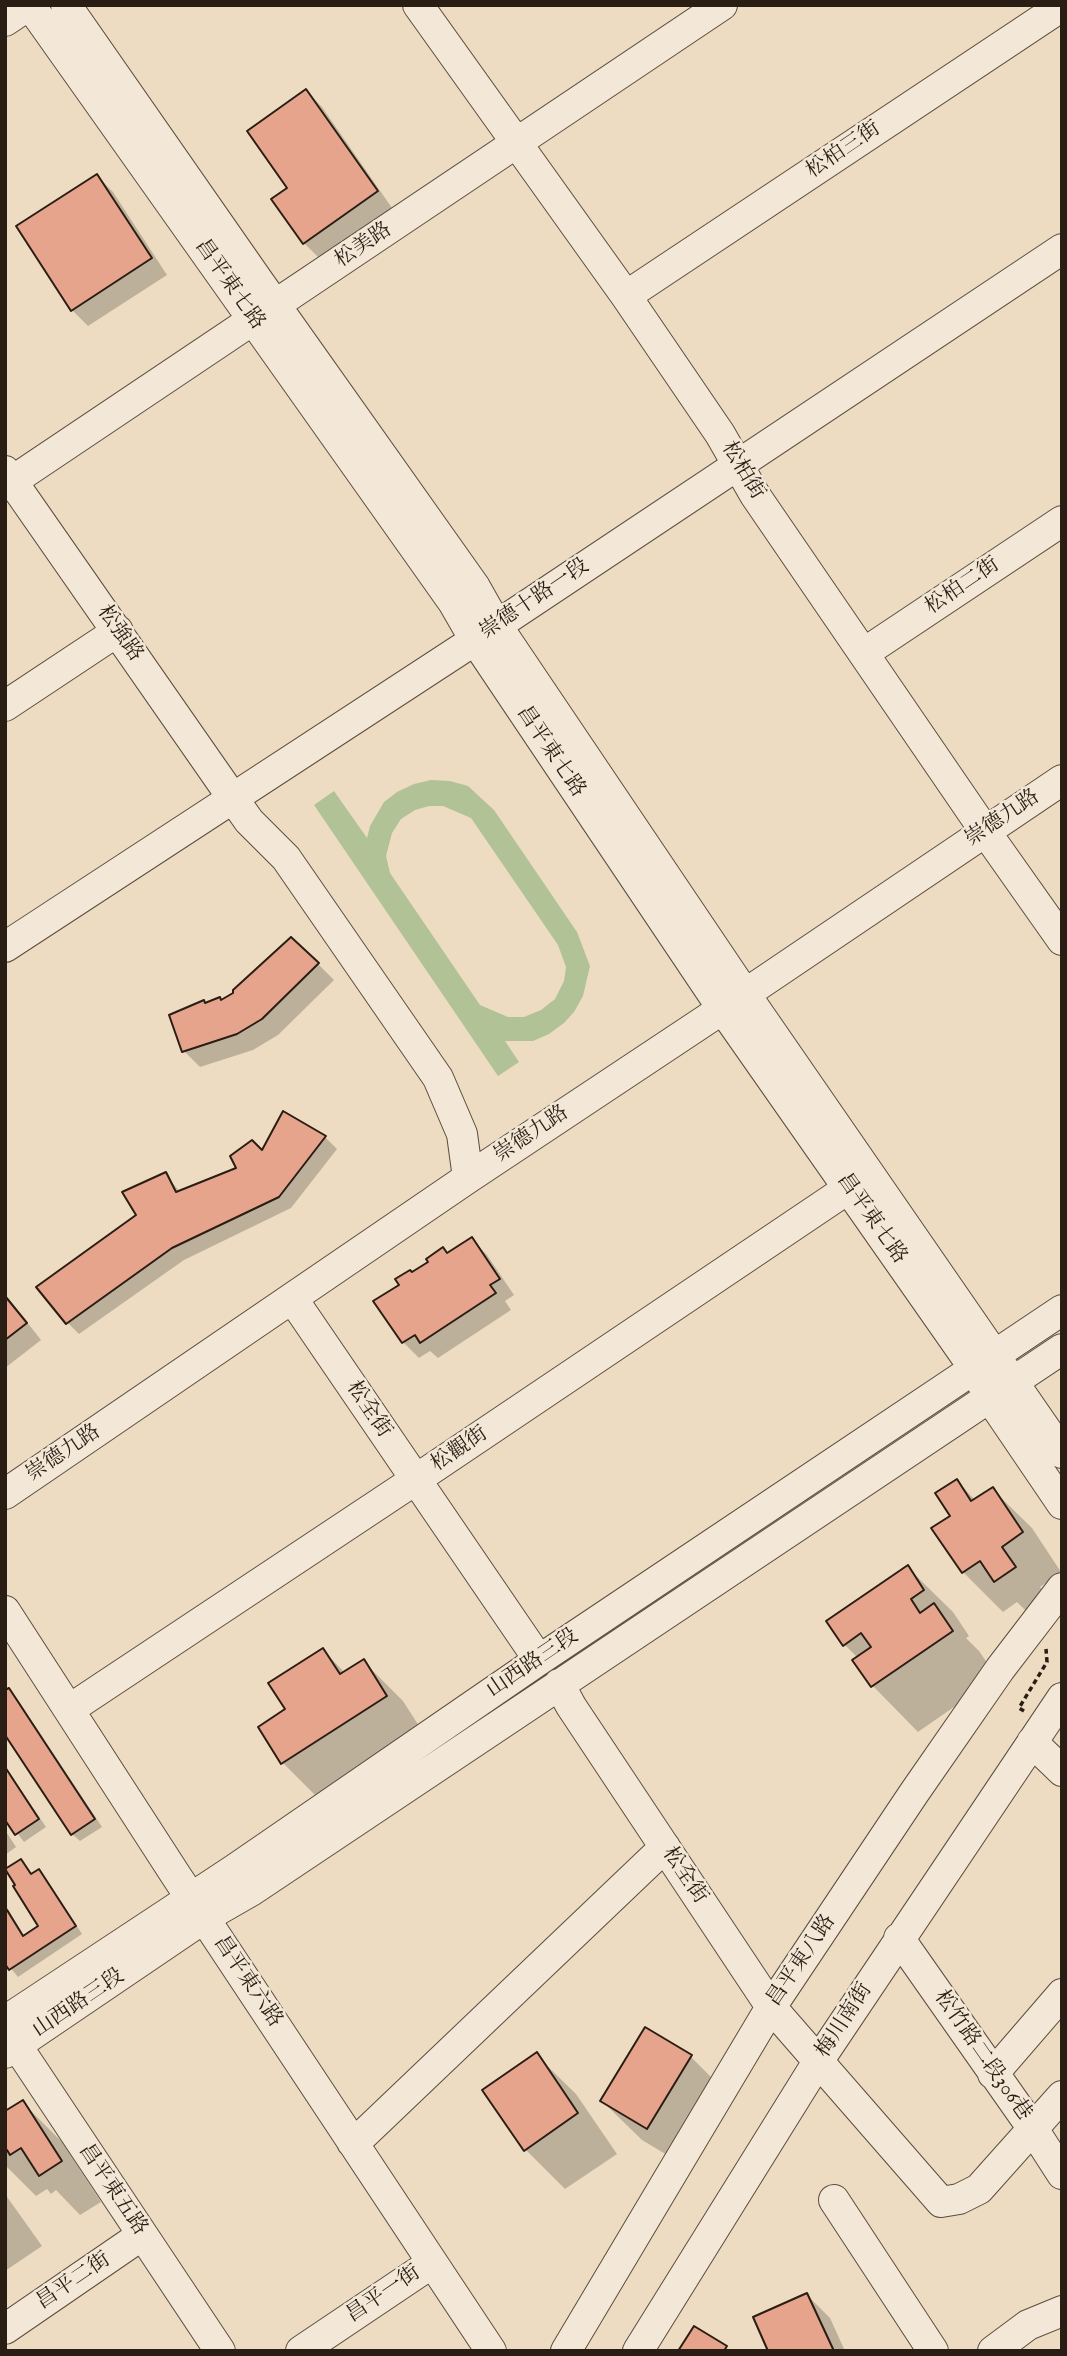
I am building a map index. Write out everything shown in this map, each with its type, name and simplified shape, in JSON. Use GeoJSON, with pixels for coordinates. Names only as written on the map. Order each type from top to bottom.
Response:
{"type":"FeatureCollection","features":[{"type":"Feature","properties":{"kind":"street"},"geometry":{"type":"LineString","coordinates":[[5,21],[29,5]]}},
{"type":"Feature","properties":{"kind":"street","name":"昌平東七路"},"geometry":{"type":"LineString","coordinates":[[29,5],[265,313]]}},
{"type":"Feature","properties":{"kind":"street","name":"昌平東七路"},"geometry":{"type":"LineString","coordinates":[[66,5],[453,602],[486,633],[733,1001],[1002,1389],[1062,1504]]}},
{"type":"Feature","properties":{"kind":"street","name":"松柏街"},"geometry":{"type":"LineString","coordinates":[[418,5],[626,296],[720,434],[755,495],[1062,940]]}},
{"type":"Feature","properties":{"kind":"street","name":"松美路"},"geometry":{"type":"LineString","coordinates":[[8,479],[265,313],[722,5]]}},
{"type":"Feature","properties":{"kind":"street","name":"松柏三街"},"geometry":{"type":"LineString","coordinates":[[626,296],[1062,6]]}},
{"type":"Feature","properties":{"kind":"street","name":"崇德十路一段"},"geometry":{"type":"LineString","coordinates":[[5,947],[486,633],[1062,249]]}},
{"type":"Feature","properties":{"kind":"street","name":"松強路"},"geometry":{"type":"LineString","coordinates":[[8,479],[118,631],[249,821],[286,858],[438,1078],[462,1134],[468,1178]]}},
{"type":"Feature","properties":{"kind":"street","name":"松柏二街"},"geometry":{"type":"LineString","coordinates":[[864,653],[1062,521]]}},
{"type":"Feature","properties":{"kind":"street"},"geometry":{"type":"LineString","coordinates":[[5,706],[118,631]]}},
{"type":"Feature","properties":{"kind":"street","name":"崇德九路"},"geometry":{"type":"LineString","coordinates":[[5,1494],[468,1178],[1062,780]]}},
{"type":"Feature","properties":{"kind":"street","name":"昌平東七路"},"geometry":{"type":"LineString","coordinates":[[733,1001],[849,1188],[984,1362]]}},
{"type":"Feature","properties":{"kind":"street","name":"松觀街"},"geometry":{"type":"LineString","coordinates":[[70,1709],[849,1188]]}},
{"type":"Feature","properties":{"kind":"street","name":"松全街"},"geometry":{"type":"LineString","coordinates":[[292,1298],[539,1660]]}},
{"type":"Feature","properties":{"kind":"street","name":"山西路三段"},"geometry":{"type":"LineString","coordinates":[[8,2037],[197,1907],[246,1861],[539,1660],[1062,1310]]}},
{"type":"Feature","properties":{"kind":"street","name":"山西路三段"},"geometry":{"type":"LineString","coordinates":[[197,1907],[251,1891],[1062,1349]]}},
{"type":"Feature","properties":{"kind":"street","name":"昌平東七路"},"geometry":{"type":"LineString","coordinates":[[1002,1389],[1062,1453]]}},
{"type":"Feature","properties":{"kind":"street","name":"昌平東八路"},"geometry":{"type":"LineString","coordinates":[[566,2351],[771,2007],[929,1771],[1000,1669],[1062,1588]]}},
{"type":"Feature","properties":{"kind":"street","name":"昌平東六路"},"geometry":{"type":"LineString","coordinates":[[5,1611],[491,2351]]}},
{"type":"Feature","properties":{"kind":"street","name":"松全街"},"geometry":{"type":"LineString","coordinates":[[559,1684],[771,2007],[941,2202],[959,2199],[979,2189],[1033,2129]]}},
{"type":"Feature","properties":{"kind":"street","name":"梅川南街"},"geometry":{"type":"LineString","coordinates":[[638,2351],[819,2060],[1062,1698]]}},
{"type":"Feature","properties":{"kind":"street"},"geometry":{"type":"LineString","coordinates":[[1032,1742],[1062,1771]]}},
{"type":"Feature","properties":{"kind":"street"},"geometry":{"type":"LineString","coordinates":[[352,2141],[363,2134],[665,1847]]}},
{"type":"Feature","properties":{"kind":"street","name":"松竹路二段306巷"},"geometry":{"type":"LineString","coordinates":[[899,1938],[1033,2129],[1062,2175]]}},
{"type":"Feature","properties":{"kind":"street"},"geometry":{"type":"LineString","coordinates":[[993,2074],[1062,1994]]}},
{"type":"Feature","properties":{"kind":"street","name":"昌平東五路"},"geometry":{"type":"LineString","coordinates":[[8,2037],[220,2351]]}},
{"type":"Feature","properties":{"kind":"street"},"geometry":{"type":"LineString","coordinates":[[1033,2129],[1062,2096]]}},
{"type":"Feature","properties":{"kind":"street"},"geometry":{"type":"LineString","coordinates":[[834,2200],[933,2351]]}},
{"type":"Feature","properties":{"kind":"street","name":"昌平二街"},"geometry":{"type":"LineString","coordinates":[[5,2329],[142,2235]]}},
{"type":"Feature","properties":{"kind":"street","name":"昌平一街"},"geometry":{"type":"LineString","coordinates":[[301,2351],[432,2263]]}},
{"type":"Feature","properties":{"kind":"street"},"geometry":{"type":"LineString","coordinates":[[993,2351],[1028,2325],[1062,2311]]}},
{"type":"Feature","properties":{"kind":"path"},"geometry":{"type":"LineString","coordinates":[[1025,1712],[1019,1708],[1047,1662],[1045,1644]]}},
{"type":"Feature","properties":{"kind":"green space"},"geometry":{"type":"Polygon","coordinates":[[[431,780],[468,786],[494,810],[577,932],[590,966],[583,996],[574,1012],[549,1034],[533,1041],[505,1041],[519,1062],[498,1076],[314,805],[334,791],[367,838],[370,826],[384,802],[414,784],[431,780]],[[443,806],[415,810],[401,819],[392,833],[386,856],[390,873],[480,1005],[508,1017],[524,1017],[541,1010],[555,999],[564,981],[566,967],[558,945],[471,818],[443,806]]]}},
{"type":"Feature","properties":{"kind":"building"},"geometry":{"type":"Polygon","coordinates":[[[306,89],[378,191],[303,244],[271,199],[287,188],[247,131],[306,89]]]}},
{"type":"Feature","properties":{"kind":"building"},"geometry":{"type":"Polygon","coordinates":[[[97,174],[152,258],[71,311],[16,226],[97,174]]]}},
{"type":"Feature","properties":{"kind":"building"},"geometry":{"type":"Polygon","coordinates":[[[291,937],[319,963],[262,1019],[237,1034],[182,1052],[169,1015],[204,1000],[205,1003],[220,997],[221,1000],[233,993],[233,990],[291,937]]]}},
{"type":"Feature","properties":{"kind":"building"},"geometry":{"type":"Polygon","coordinates":[[[283,1111],[326,1136],[279,1197],[172,1248],[66,1324],[36,1287],[136,1215],[122,1192],[166,1172],[176,1192],[236,1168],[230,1156],[252,1140],[262,1150],[283,1111]]]}},
{"type":"Feature","properties":{"kind":"building"},"geometry":{"type":"Polygon","coordinates":[[[472,1237],[500,1279],[490,1285],[496,1293],[420,1343],[415,1335],[402,1343],[373,1301],[399,1285],[395,1279],[428,1262],[426,1259],[443,1247],[447,1253],[472,1237]]]}},
{"type":"Feature","properties":{"kind":"building"},"geometry":{"type":"Polygon","coordinates":[[[5,1296],[27,1323],[5,1340],[5,1296]]]}},
{"type":"Feature","properties":{"kind":"building"},"geometry":{"type":"Polygon","coordinates":[[[957,1479],[971,1501],[993,1487],[1023,1532],[1002,1547],[1016,1567],[994,1582],[980,1561],[962,1573],[931,1528],[950,1516],[935,1493],[957,1479]]]}},
{"type":"Feature","properties":{"kind":"building"},"geometry":{"type":"Polygon","coordinates":[[[908,1565],[924,1590],[911,1599],[920,1613],[934,1603],[953,1631],[871,1687],[852,1660],[871,1647],[861,1633],[843,1646],[826,1621],[908,1565]]]}},
{"type":"Feature","properties":{"kind":"building"},"geometry":{"type":"Polygon","coordinates":[[[323,1648],[340,1674],[364,1659],[387,1696],[281,1764],[258,1727],[285,1709],[268,1683],[323,1648]]]}},
{"type":"Feature","properties":{"kind":"building"},"geometry":{"type":"Polygon","coordinates":[[[9,1688],[95,1819],[71,1835],[5,1735],[5,1690],[9,1688]]]}},
{"type":"Feature","properties":{"kind":"building"},"geometry":{"type":"Polygon","coordinates":[[[5,1767],[39,1819],[15,1835],[5,1820],[5,1767]]]}},
{"type":"Feature","properties":{"kind":"building"},"geometry":{"type":"Polygon","coordinates":[[[21,1859],[31,1874],[39,1869],[76,1926],[9,1970],[5,1964],[5,1911],[7,1910],[23,1936],[38,1926],[5,1869],[21,1859]]]}},
{"type":"Feature","properties":{"kind":"building"},"geometry":{"type":"Polygon","coordinates":[[[645,2027],[692,2055],[647,2129],[600,2101],[645,2027]]]}},
{"type":"Feature","properties":{"kind":"building"},"geometry":{"type":"Polygon","coordinates":[[[537,2052],[578,2113],[524,2151],[482,2090],[537,2052]]]}},
{"type":"Feature","properties":{"kind":"building"},"geometry":{"type":"Polygon","coordinates":[[[23,2100],[62,2161],[39,2176],[21,2148],[10,2155],[5,2151],[5,2111],[23,2100]]]}},
{"type":"Feature","properties":{"kind":"building"},"geometry":{"type":"Polygon","coordinates":[[[807,2293],[834,2351],[768,2351],[753,2317],[807,2293]]]}},
{"type":"Feature","properties":{"kind":"building"},"geometry":{"type":"Polygon","coordinates":[[[694,2326],[727,2346],[724,2351],[678,2351],[694,2326]]]}}]}
